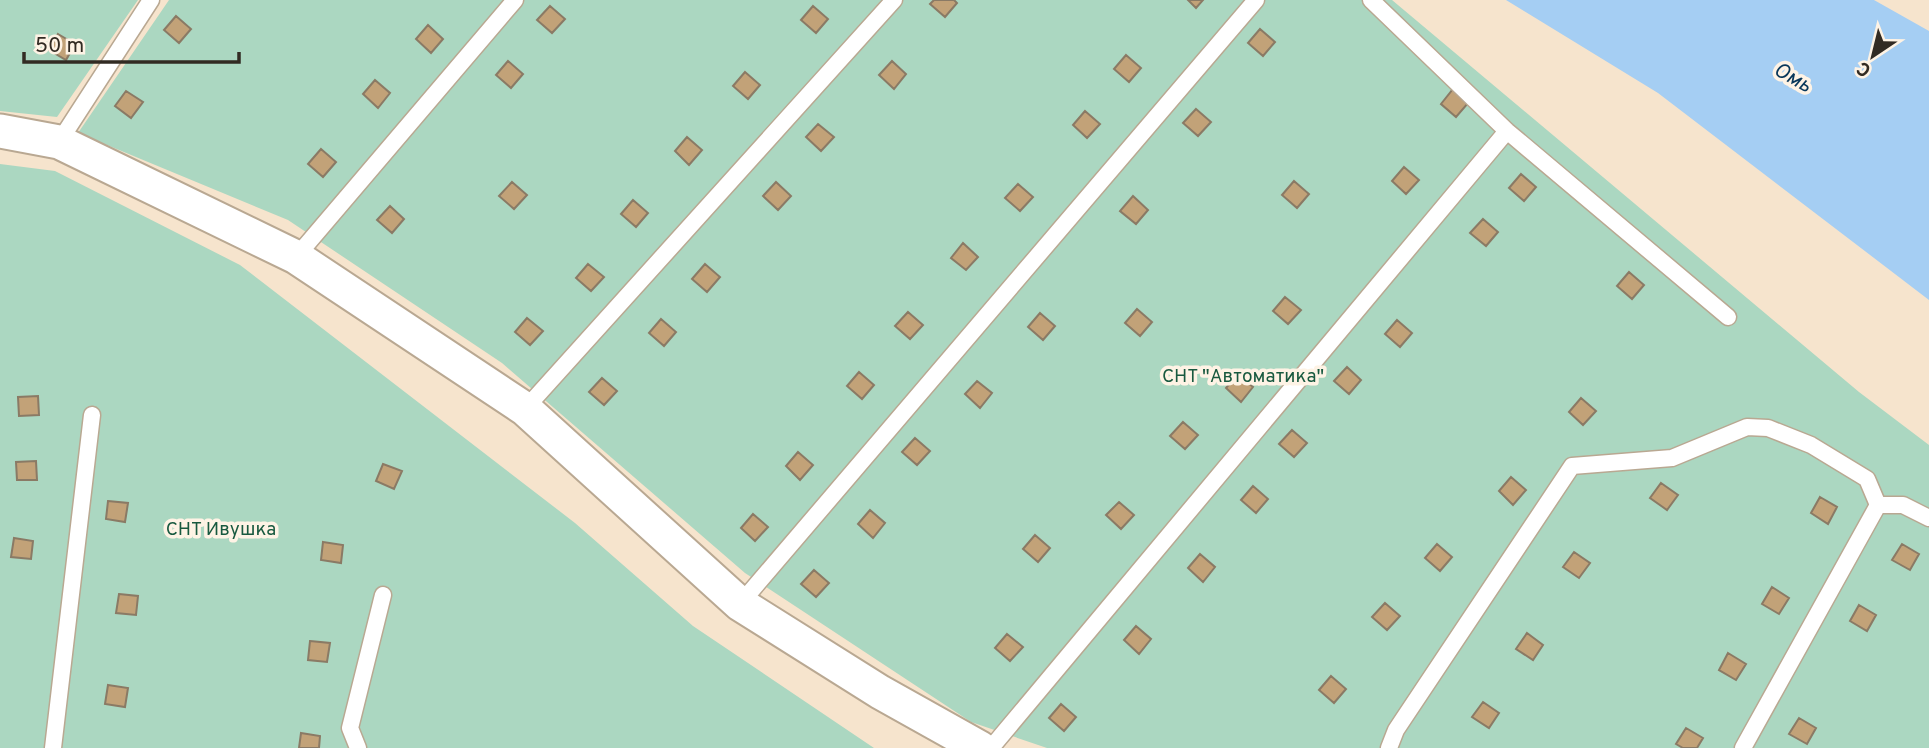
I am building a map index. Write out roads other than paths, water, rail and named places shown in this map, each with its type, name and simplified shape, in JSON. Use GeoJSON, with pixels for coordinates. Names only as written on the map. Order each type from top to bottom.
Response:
{"type":"FeatureCollection","features":[{"type":"Feature","properties":{"kind":"street"},"geometry":{"type":"LineString","coordinates":[[0,131],[59,142],[296,257],[525,409],[740,604],[880,692],[980,748]]}},
{"type":"Feature","properties":{"kind":"lane"},"geometry":{"type":"LineString","coordinates":[[59,142],[151,0]]}},
{"type":"Feature","properties":{"kind":"lane"},"geometry":{"type":"LineString","coordinates":[[296,257],[515,0]]}},
{"type":"Feature","properties":{"kind":"lane"},"geometry":{"type":"LineString","coordinates":[[525,409],[894,0]]}},
{"type":"Feature","properties":{"kind":"lane"},"geometry":{"type":"LineString","coordinates":[[740,604],[1256,0]]}},
{"type":"Feature","properties":{"kind":"lane"},"geometry":{"type":"LineString","coordinates":[[1371,0],[1507,131],[1728,317]]}},
{"type":"Feature","properties":{"kind":"lane"},"geometry":{"type":"LineString","coordinates":[[991,748],[1507,131]]}},
{"type":"Feature","properties":{"kind":"lane"},"geometry":{"type":"LineString","coordinates":[[53,748],[92,415]]}},
{"type":"Feature","properties":{"kind":"lane"},"geometry":{"type":"LineString","coordinates":[[1389,748],[1396,730],[1572,466],[1672,458],[1747,427],[1768,428],[1811,445],[1867,479],[1878,505]]}},
{"type":"Feature","properties":{"kind":"lane"},"geometry":{"type":"LineString","coordinates":[[1878,505],[1903,505],[1929,518]]}},
{"type":"Feature","properties":{"kind":"lane"},"geometry":{"type":"LineString","coordinates":[[1743,748],[1878,505]]}},
{"type":"Feature","properties":{"kind":"lane"},"geometry":{"type":"LineString","coordinates":[[358,748],[350,728],[383,595]]}},
{"type":"Feature","properties":{"kind":"water","name":"Омь"},"geometry":{"type":"Polygon","coordinates":[[[1506,0],[1874,0],[1929,31],[1929,300],[1658,93],[1506,0]]]}},
{"type":"Feature","properties":{"kind":"park label","name":"СНТ \"Автоматика\""},"geometry":{"type":"Point","coordinates":[1243,375]}},
{"type":"Feature","properties":{"kind":"park label","name":"СНТ Ивушка"},"geometry":{"type":"Point","coordinates":[221,528]}}]}
